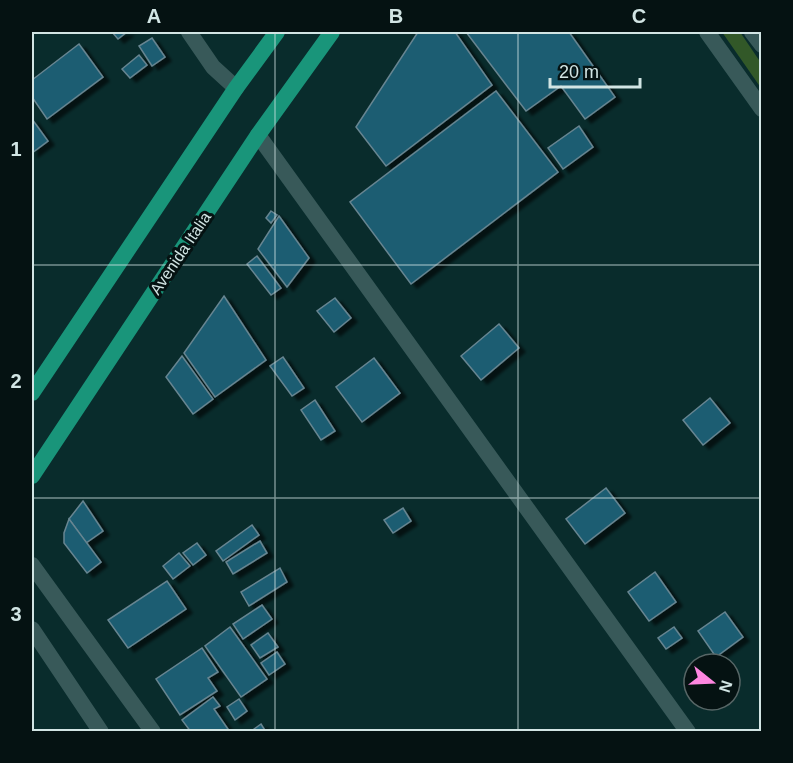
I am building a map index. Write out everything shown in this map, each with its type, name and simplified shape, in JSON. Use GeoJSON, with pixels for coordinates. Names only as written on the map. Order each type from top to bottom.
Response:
{"type":"FeatureCollection","features":[{"type":"Feature","properties":{"kind":"main road"},"geometry":{"type":"LineString","coordinates":[[32,393],[236,88],[277,32]]}},
{"type":"Feature","properties":{"kind":"main road","name":"Avenida Italia"},"geometry":{"type":"LineString","coordinates":[[32,476],[258,135],[332,32]]}},
{"type":"Feature","properties":{"kind":"street"},"geometry":{"type":"LineString","coordinates":[[189,32],[213,67],[236,88]]}},
{"type":"Feature","properties":{"kind":"street"},"geometry":{"type":"LineString","coordinates":[[707,32],[762,109]]}},
{"type":"Feature","properties":{"kind":"street"},"geometry":{"type":"LineString","coordinates":[[752,32],[762,45]]}},
{"type":"Feature","properties":{"kind":"street"},"geometry":{"type":"LineString","coordinates":[[258,135],[688,732]]}},
{"type":"Feature","properties":{"kind":"street"},"geometry":{"type":"LineString","coordinates":[[32,565],[153,732]]}},
{"type":"Feature","properties":{"kind":"street"},"geometry":{"type":"LineString","coordinates":[[32,629],[101,732]]}},
{"type":"Feature","properties":{"kind":"green space"},"geometry":{"type":"Polygon","coordinates":[[[722,32],[740,32],[761,63],[761,88],[722,32]]]}},
{"type":"Feature","properties":{"kind":"building"},"geometry":{"type":"Polygon","coordinates":[[[112,32],[127,32],[118,39],[112,32]]]}},
{"type":"Feature","properties":{"kind":"building"},"geometry":{"type":"Polygon","coordinates":[[[418,32],[455,32],[492,85],[386,166],[356,127],[418,32]]]}},
{"type":"Feature","properties":{"kind":"building"},"geometry":{"type":"Polygon","coordinates":[[[466,32],[569,32],[615,97],[585,119],[561,86],[526,111],[466,32]]]}},
{"type":"Feature","properties":{"kind":"building"},"geometry":{"type":"Polygon","coordinates":[[[152,38],[165,57],[152,66],[139,46],[152,38]]]}},
{"type":"Feature","properties":{"kind":"building"},"geometry":{"type":"Polygon","coordinates":[[[79,44],[103,77],[47,119],[32,97],[32,80],[79,44]]]}},
{"type":"Feature","properties":{"kind":"building"},"geometry":{"type":"Polygon","coordinates":[[[139,55],[147,65],[130,78],[122,69],[139,55]]]}},
{"type":"Feature","properties":{"kind":"building"},"geometry":{"type":"Polygon","coordinates":[[[496,91],[558,172],[411,284],[350,202],[496,91]]]}},
{"type":"Feature","properties":{"kind":"building"},"geometry":{"type":"Polygon","coordinates":[[[32,119],[48,141],[32,153],[32,119]]]}},
{"type":"Feature","properties":{"kind":"building"},"geometry":{"type":"Polygon","coordinates":[[[579,126],[593,147],[563,169],[548,148],[579,126]]]}},
{"type":"Feature","properties":{"kind":"building"},"geometry":{"type":"Polygon","coordinates":[[[271,211],[277,215],[271,223],[266,218],[271,211]]]}},
{"type":"Feature","properties":{"kind":"building"},"geometry":{"type":"Polygon","coordinates":[[[279,216],[309,258],[287,287],[258,249],[279,216]]]}},
{"type":"Feature","properties":{"kind":"building"},"geometry":{"type":"Polygon","coordinates":[[[257,256],[281,288],[271,295],[247,264],[257,256]]]}},
{"type":"Feature","properties":{"kind":"building"},"geometry":{"type":"Polygon","coordinates":[[[224,296],[266,360],[215,397],[184,353],[224,296]]]}},
{"type":"Feature","properties":{"kind":"building"},"geometry":{"type":"Polygon","coordinates":[[[335,298],[351,318],[334,332],[317,311],[335,298]]]}},
{"type":"Feature","properties":{"kind":"building"},"geometry":{"type":"Polygon","coordinates":[[[499,324],[519,348],[481,380],[461,356],[499,324]]]}},
{"type":"Feature","properties":{"kind":"building"},"geometry":{"type":"Polygon","coordinates":[[[182,356],[213,399],[193,414],[166,377],[182,356]]]}},
{"type":"Feature","properties":{"kind":"building"},"geometry":{"type":"Polygon","coordinates":[[[283,357],[304,388],[292,396],[270,366],[283,357]]]}},
{"type":"Feature","properties":{"kind":"building"},"geometry":{"type":"Polygon","coordinates":[[[374,358],[400,393],[362,422],[336,387],[374,358]]]}},
{"type":"Feature","properties":{"kind":"building"},"geometry":{"type":"Polygon","coordinates":[[[710,398],[730,423],[703,445],[683,420],[710,398]]]}},
{"type":"Feature","properties":{"kind":"building"},"geometry":{"type":"Polygon","coordinates":[[[315,400],[335,431],[321,440],[301,410],[315,400]]]}},
{"type":"Feature","properties":{"kind":"building"},"geometry":{"type":"Polygon","coordinates":[[[606,488],[625,513],[585,544],[566,519],[606,488]]]}},
{"type":"Feature","properties":{"kind":"building"},"geometry":{"type":"Polygon","coordinates":[[[83,501],[103,531],[86,543],[69,519],[83,501]]]}},
{"type":"Feature","properties":{"kind":"building"},"geometry":{"type":"Polygon","coordinates":[[[403,508],[411,521],[393,533],[384,520],[403,508]]]}},
{"type":"Feature","properties":{"kind":"building"},"geometry":{"type":"Polygon","coordinates":[[[69,519],[101,562],[87,573],[64,543],[64,533],[69,519]]]}},
{"type":"Feature","properties":{"kind":"building"},"geometry":{"type":"Polygon","coordinates":[[[252,525],[259,535],[223,561],[216,551],[252,525]]]}},
{"type":"Feature","properties":{"kind":"building"},"geometry":{"type":"Polygon","coordinates":[[[260,541],[267,553],[233,574],[226,562],[260,541]]]}},
{"type":"Feature","properties":{"kind":"building"},"geometry":{"type":"Polygon","coordinates":[[[197,543],[206,555],[193,565],[183,553],[197,543]]]}},
{"type":"Feature","properties":{"kind":"building"},"geometry":{"type":"Polygon","coordinates":[[[179,553],[190,566],[173,579],[163,566],[179,553]]]}},
{"type":"Feature","properties":{"kind":"building"},"geometry":{"type":"Polygon","coordinates":[[[280,568],[287,582],[249,606],[241,592],[280,568]]]}},
{"type":"Feature","properties":{"kind":"building"},"geometry":{"type":"Polygon","coordinates":[[[655,572],[676,602],[649,621],[628,592],[655,572]]]}},
{"type":"Feature","properties":{"kind":"building"},"geometry":{"type":"Polygon","coordinates":[[[167,581],[186,609],[128,648],[108,620],[167,581]]]}},
{"type":"Feature","properties":{"kind":"building"},"geometry":{"type":"Polygon","coordinates":[[[262,605],[272,619],[243,639],[233,624],[262,605]]]}},
{"type":"Feature","properties":{"kind":"building"},"geometry":{"type":"Polygon","coordinates":[[[725,612],[743,637],[723,652],[713,652],[698,631],[725,612]]]}},
{"type":"Feature","properties":{"kind":"building"},"geometry":{"type":"Polygon","coordinates":[[[230,627],[267,679],[241,697],[205,646],[230,627]]]}},
{"type":"Feature","properties":{"kind":"building"},"geometry":{"type":"Polygon","coordinates":[[[674,627],[682,638],[666,649],[658,638],[674,627]]]}},
{"type":"Feature","properties":{"kind":"building"},"geometry":{"type":"Polygon","coordinates":[[[268,633],[278,647],[260,658],[251,645],[268,633]]]}},
{"type":"Feature","properties":{"kind":"building"},"geometry":{"type":"Polygon","coordinates":[[[202,648],[218,672],[208,678],[217,691],[180,715],[156,679],[202,648]]]}},
{"type":"Feature","properties":{"kind":"building"},"geometry":{"type":"Polygon","coordinates":[[[277,652],[285,664],[269,675],[261,663],[277,652]]]}},
{"type":"Feature","properties":{"kind":"building"},"geometry":{"type":"Polygon","coordinates":[[[213,697],[220,706],[214,709],[230,732],[191,732],[182,720],[213,697]]]}},
{"type":"Feature","properties":{"kind":"building"},"geometry":{"type":"Polygon","coordinates":[[[239,699],[247,711],[235,720],[227,707],[239,699]]]}},
{"type":"Feature","properties":{"kind":"building"},"geometry":{"type":"Polygon","coordinates":[[[261,724],[266,732],[250,732],[261,724]]]}}]}
